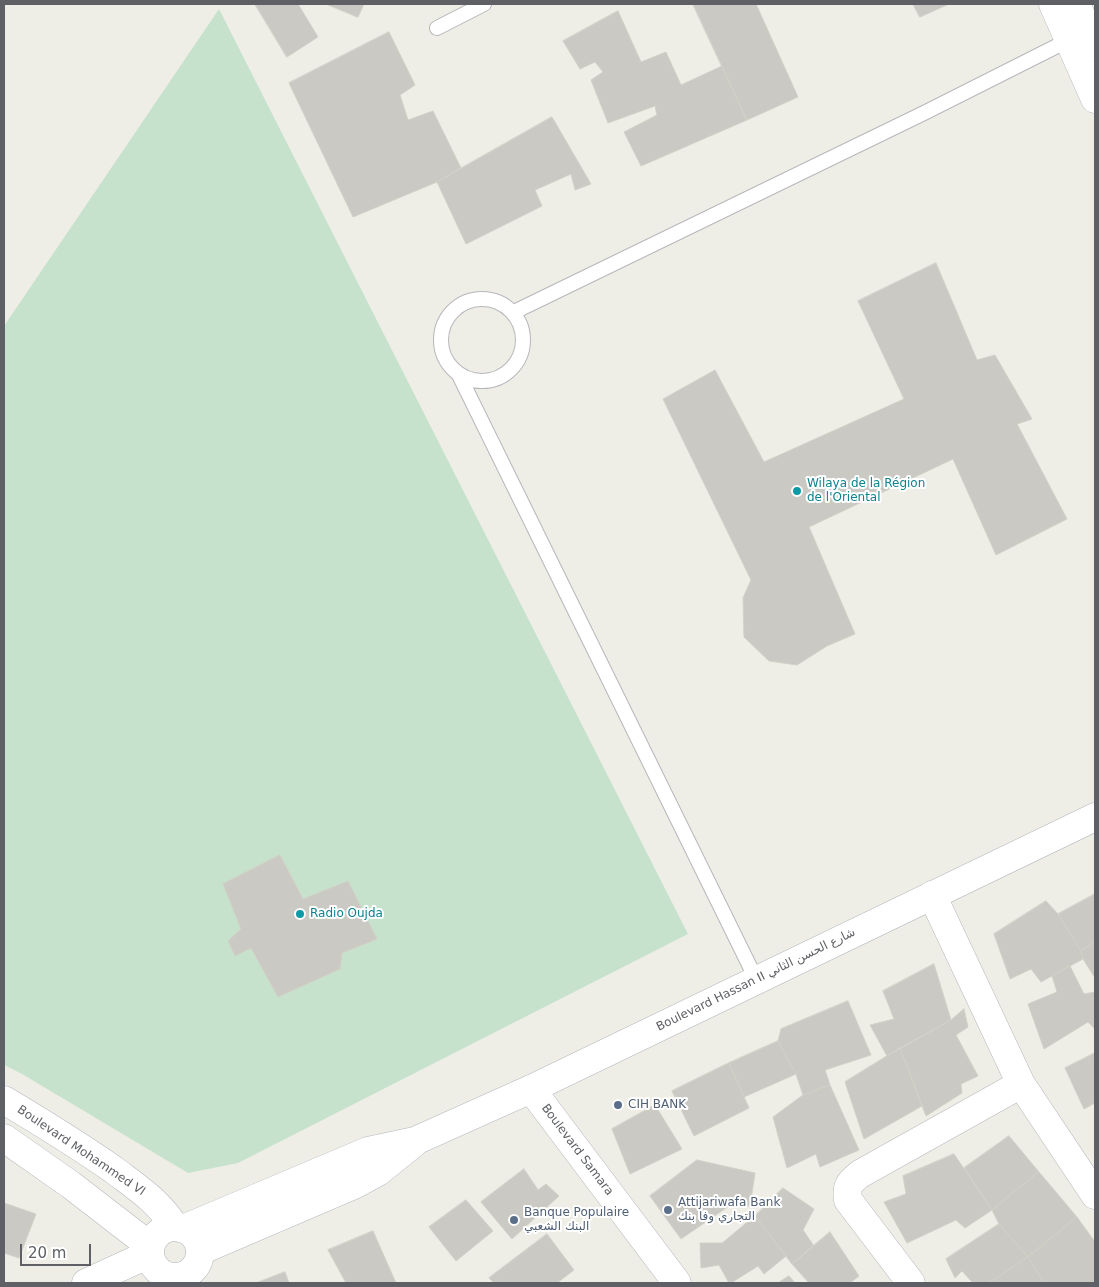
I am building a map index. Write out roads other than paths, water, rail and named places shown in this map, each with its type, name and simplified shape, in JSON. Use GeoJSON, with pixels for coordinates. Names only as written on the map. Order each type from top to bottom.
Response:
{"type":"FeatureCollection","features":[{"type":"Feature","properties":{"kind":"main road"},"geometry":{"type":"LineString","coordinates":[[1053,4],[1094,91]]}},
{"type":"Feature","properties":{"kind":"main road"},"geometry":{"type":"LineString","coordinates":[[1076,4],[1095,47]]}},
{"type":"Feature","properties":{"kind":"main road","name":"Boulevard Hassan II شارع الحسن الثاني"},"geometry":{"type":"LineString","coordinates":[[172,1269],[153,1238],[167,1228],[179,1228],[368,1150],[415,1141],[531,1089],[1095,817]]}},
{"type":"Feature","properties":{"kind":"main road"},"geometry":{"type":"LineString","coordinates":[[932,895],[1021,1084],[1095,1196]]}},
{"type":"Feature","properties":{"kind":"main road"},"geometry":{"type":"LineString","coordinates":[[911,1283],[848,1200],[847,1190],[851,1182],[860,1174],[1021,1084]]}},
{"type":"Feature","properties":{"kind":"main road","name":"Boulevard Samara"},"geometry":{"type":"LineString","coordinates":[[531,1089],[677,1283]]}},
{"type":"Feature","properties":{"kind":"main road","name":"Boulevard Mohammed VI"},"geometry":{"type":"LineString","coordinates":[[4,1100],[94,1156],[152,1198],[179,1228],[195,1237],[198,1244],[172,1269]]}},
{"type":"Feature","properties":{"kind":"main road"},"geometry":{"type":"LineString","coordinates":[[4,1138],[72,1185],[172,1269]]}},
{"type":"Feature","properties":{"kind":"main road","name":"Boulevard Hassan II شارع الحسن الثاني"},"geometry":{"type":"LineString","coordinates":[[86,1283],[172,1269],[378,1172],[415,1141]]}},
{"type":"Feature","properties":{"kind":"lane"},"geometry":{"type":"LineString","coordinates":[[437,28],[484,4]]}},
{"type":"Feature","properties":{"kind":"lane"},"geometry":{"type":"LineString","coordinates":[[514,312],[924,113],[1069,40]]}},
{"type":"Feature","properties":{"kind":"lane"},"geometry":{"type":"LineString","coordinates":[[459,375],[473,380],[488,381],[502,377],[514,367],[522,354],[524,340],[522,325],[514,312],[501,302],[486,298],[471,300],[456,307],[446,319],[441,334],[441,350],[448,364],[459,375],[756,979]]}},
{"type":"Feature","properties":{"kind":"place","name":"Wilaya de la Région de l'Oriental"},"geometry":{"type":"Point","coordinates":[797,491]}},
{"type":"Feature","properties":{"kind":"place","name":"Radio Oujda"},"geometry":{"type":"Point","coordinates":[300,914]}},
{"type":"Feature","properties":{"kind":"place","name":"CIH BANK"},"geometry":{"type":"Point","coordinates":[618,1105]}},
{"type":"Feature","properties":{"kind":"place","name":"Attijariwafa Bank التجاري وفا بنك"},"geometry":{"type":"Point","coordinates":[668,1210]}},
{"type":"Feature","properties":{"kind":"place","name":"Banque Populaire البنك الشعبي"},"geometry":{"type":"Point","coordinates":[514,1220]}}]}
